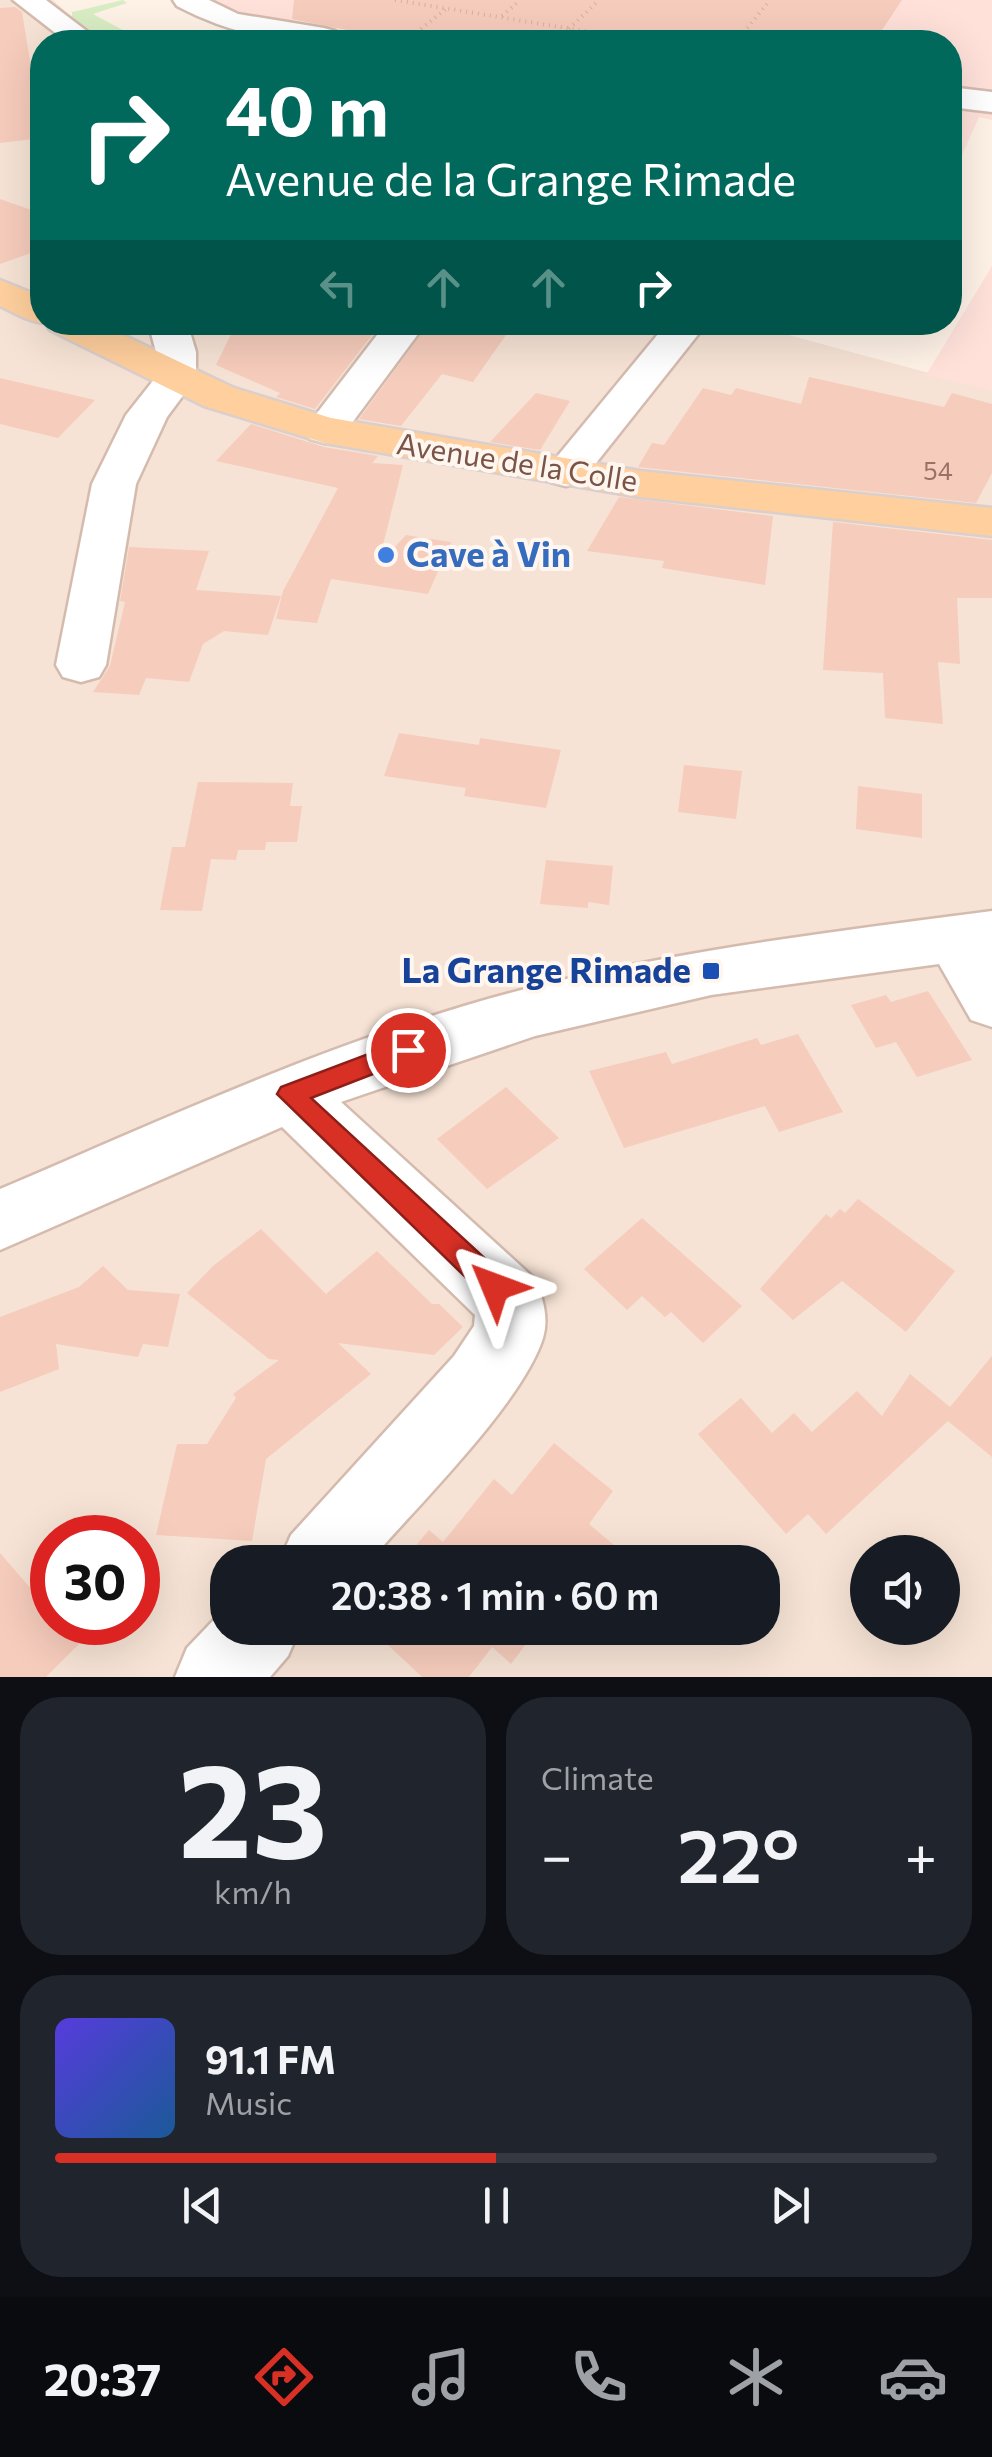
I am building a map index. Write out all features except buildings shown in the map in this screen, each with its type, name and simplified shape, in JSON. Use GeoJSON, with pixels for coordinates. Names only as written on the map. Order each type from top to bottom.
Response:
{"type":"FeatureCollection","features":[{"type":"Feature","properties":{"kind":"main road"},"geometry":{"type":"LineString","coordinates":[[0,291],[30,306]]}},
{"type":"Feature","properties":{"kind":"main road","name":"Avenue de la Colle"},"geometry":{"type":"LineString","coordinates":[[90,335],[219,397],[325,430],[566,472],[992,522]]}},
{"type":"Feature","properties":{"kind":"street"},"geometry":{"type":"LineString","coordinates":[[28,1],[62,8],[78,30]]}},
{"type":"Feature","properties":{"kind":"street"},"geometry":{"type":"LineString","coordinates":[[193,15],[255,15]]}},
{"type":"Feature","properties":{"kind":"street"},"geometry":{"type":"LineString","coordinates":[[193,15],[284,30]]}},
{"type":"Feature","properties":{"kind":"street"},"geometry":{"type":"LineString","coordinates":[[962,98],[992,102]]}},
{"type":"Feature","properties":{"kind":"street"},"geometry":{"type":"LineString","coordinates":[[81,665],[114,484],[147,415],[176,378],[176,352],[171,335]]}},
{"type":"Feature","properties":{"kind":"street"},"geometry":{"type":"LineString","coordinates":[[325,430],[398,335]]}},
{"type":"Feature","properties":{"kind":"street"},"geometry":{"type":"LineString","coordinates":[[566,472],[678,335]]}},
{"type":"Feature","properties":{"kind":"street"},"geometry":{"type":"LineString","coordinates":[[0,1220],[290,1094],[408,1050],[535,1010],[710,971],[974,936],[992,1003]]}},
{"type":"Feature","properties":{"kind":"street"},"geometry":{"type":"LineString","coordinates":[[290,1094],[510,1302],[509,1335],[479,1381],[333,1545]]}},
{"type":"Feature","properties":{"kind":"street"},"geometry":{"type":"LineString","coordinates":[[216,1677],[245,1645]]}},
{"type":"Feature","properties":{"kind":"path"},"geometry":{"type":"LineString","coordinates":[[395,0],[575,30]]}},
{"type":"Feature","properties":{"kind":"path"},"geometry":{"type":"LineString","coordinates":[[501,17],[520,0]]}},
{"type":"Feature","properties":{"kind":"path"},"geometry":{"type":"LineString","coordinates":[[569,29],[599,0]]}},
{"type":"Feature","properties":{"kind":"path"},"geometry":{"type":"LineString","coordinates":[[746,30],[770,0]]}},
{"type":"Feature","properties":{"kind":"path"},"geometry":{"type":"LineString","coordinates":[[421,29],[446,9]]}},
{"type":"Feature","properties":{"kind":"shaded area"},"geometry":{"type":"Polygon","coordinates":[[[0,0],[53,0],[85,30],[30,30],[30,335],[788,335],[992,390],[992,1677],[0,1677],[0,0]]]}},
{"type":"Feature","properties":{"kind":"shaded area"},"geometry":{"type":"Polygon","coordinates":[[[194,0],[992,0],[992,120],[979,117],[962,155],[962,30],[230,30],[194,0]]]}},
{"type":"Feature","properties":{"kind":"shaded area"},"geometry":{"type":"Polygon","coordinates":[[[992,266],[992,390],[926,375],[950,335],[962,335],[962,316],[992,266]]]}},
{"type":"Feature","properties":{"kind":"green space"},"geometry":{"type":"Polygon","coordinates":[[[123,0],[127,3],[93,14],[123,30],[89,30],[72,18],[72,12],[123,0]]]}},
{"type":"Feature","properties":{"kind":"place","name":"Cave à Vin"},"geometry":{"type":"Point","coordinates":[386,555]}},
{"type":"Feature","properties":{"kind":"place","name":"La Grange Rimade"},"geometry":{"type":"Point","coordinates":[711,971]}},
{"type":"Feature","properties":{"kind":"route"},"geometry":{"type":"LineString","coordinates":[[408,1050],[290,1094],[495,1287]]}}]}
